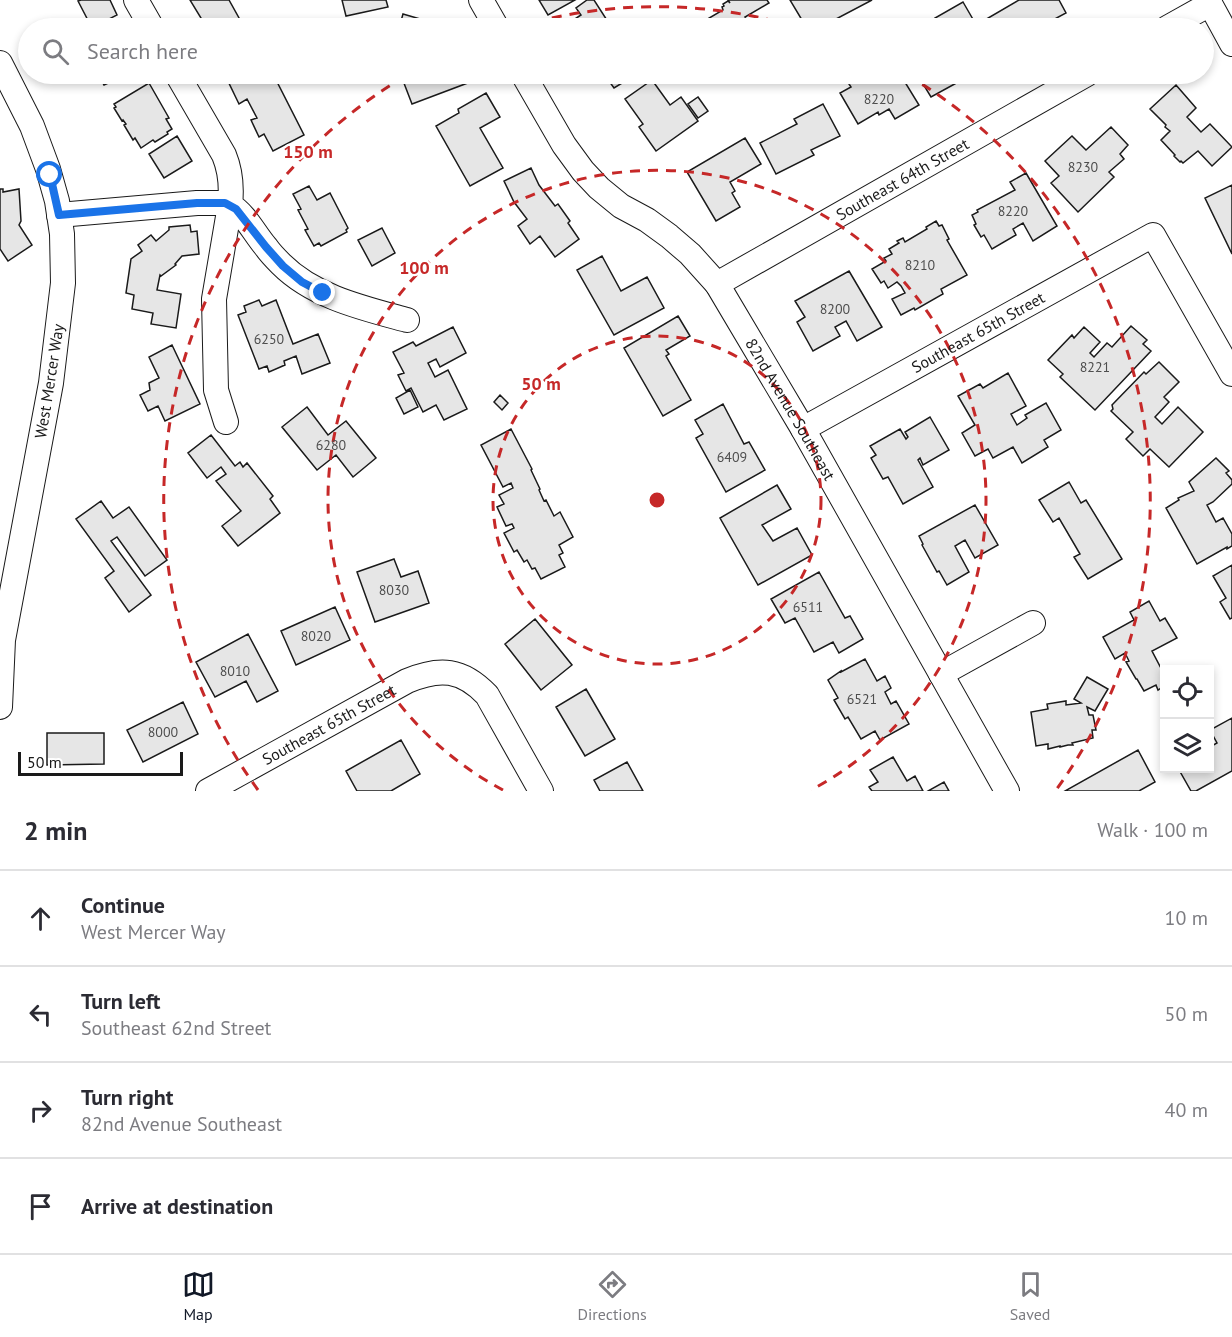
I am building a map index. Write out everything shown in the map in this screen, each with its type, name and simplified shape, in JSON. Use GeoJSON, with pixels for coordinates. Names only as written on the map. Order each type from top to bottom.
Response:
{"type":"FeatureCollection","features":[{"type":"Feature","properties":{"kind":"street"},"geometry":{"type":"LineString","coordinates":[[136,0],[146,18]]}},
{"type":"Feature","properties":{"kind":"street"},"geometry":{"type":"LineString","coordinates":[[481,0],[491,18]]}},
{"type":"Feature","properties":{"kind":"street"},"geometry":{"type":"LineString","coordinates":[[1183,18],[1209,2],[1232,44]]}},
{"type":"Feature","properties":{"kind":"street","name":"West Mercer Way"},"geometry":{"type":"LineString","coordinates":[[0,63],[36,137],[48,169],[62,234],[63,284],[51,383],[2,640],[0,707]]}},
{"type":"Feature","properties":{"kind":"street"},"geometry":{"type":"LineString","coordinates":[[183,84],[224,155],[232,186],[214,299],[216,390],[226,422]]}},
{"type":"Feature","properties":{"kind":"street","name":"82nd Avenue Southeast"},"geometry":{"type":"LineString","coordinates":[[529,84],[564,145],[583,171],[621,206],[647,220],[669,236],[690,254],[717,284],[803,429],[1007,791]]}},
{"type":"Feature","properties":{"kind":"street","name":"Southeast 64th Street"},"geometry":{"type":"LineString","coordinates":[[717,284],[1070,84]]}},
{"type":"Feature","properties":{"kind":"street"},"geometry":{"type":"LineString","coordinates":[[59,215],[197,203],[225,203],[243,216],[266,247],[302,282],[354,305],[407,320]]}},
{"type":"Feature","properties":{"kind":"street","name":"Southeast 65th Street"},"geometry":{"type":"LineString","coordinates":[[803,429],[1153,235],[1232,374]]}},
{"type":"Feature","properties":{"kind":"street"},"geometry":{"type":"LineString","coordinates":[[941,674],[1033,623]]}},
{"type":"Feature","properties":{"kind":"street","name":"Southeast 65th Street"},"geometry":{"type":"LineString","coordinates":[[208,791],[407,681],[436,672],[453,673],[465,677],[476,683],[487,695],[542,791]]}},
{"type":"Feature","properties":{"kind":"building"},"geometry":{"type":"Polygon","coordinates":[[[110,0],[117,15],[111,18],[87,18],[78,1],[110,0]]]}},
{"type":"Feature","properties":{"kind":"building"},"geometry":{"type":"Polygon","coordinates":[[[190,0],[229,0],[239,18],[201,18],[190,0]]]}},
{"type":"Feature","properties":{"kind":"building"},"geometry":{"type":"Polygon","coordinates":[[[342,0],[386,0],[388,7],[346,16],[342,0]]]}},
{"type":"Feature","properties":{"kind":"building"},"geometry":{"type":"Polygon","coordinates":[[[539,0],[575,0],[548,15],[539,0]]]}},
{"type":"Feature","properties":{"kind":"building"},"geometry":{"type":"Polygon","coordinates":[[[587,0],[594,0],[606,18],[576,18],[581,15],[576,8],[587,0]]]}},
{"type":"Feature","properties":{"kind":"building"},"geometry":{"type":"Polygon","coordinates":[[[728,0],[767,0],[769,3],[746,18],[709,18],[723,10],[723,4],[728,1],[730,3],[728,0]]]}},
{"type":"Feature","properties":{"kind":"building"},"geometry":{"type":"Polygon","coordinates":[[[790,0],[872,0],[838,18],[801,18],[790,0]]]}},
{"type":"Feature","properties":{"kind":"building"},"geometry":{"type":"Polygon","coordinates":[[[1019,0],[1059,0],[1066,13],[1057,18],[988,18],[1019,0]]]}},
{"type":"Feature","properties":{"kind":"building"},"geometry":{"type":"Polygon","coordinates":[[[963,2],[972,18],[935,18],[963,2]]]}},
{"type":"Feature","properties":{"kind":"building"},"geometry":{"type":"Polygon","coordinates":[[[403,14],[417,18],[402,18],[403,14]]]}},
{"type":"Feature","properties":{"kind":"building"},"geometry":{"type":"Polygon","coordinates":[[[150,84],[169,118],[166,119],[172,129],[155,142],[153,140],[141,148],[135,138],[133,140],[124,125],[126,124],[114,108],[116,107],[114,104],[150,84]]]}},
{"type":"Feature","properties":{"kind":"building"},"geometry":{"type":"Polygon","coordinates":[[[229,84],[278,84],[304,135],[273,151],[264,134],[259,137],[251,120],[257,118],[247,99],[239,104],[229,84]]]}},
{"type":"Feature","properties":{"kind":"building"},"geometry":{"type":"Polygon","coordinates":[[[404,84],[465,84],[412,104],[404,84]]]}},
{"type":"Feature","properties":{"kind":"building"},"geometry":{"type":"Polygon","coordinates":[[[646,84],[655,84],[670,105],[681,97],[698,121],[656,151],[639,127],[643,124],[625,99],[646,84]]]}},
{"type":"Feature","properties":{"kind":"building"},"geometry":{"type":"Polygon","coordinates":[[[849,84],[906,84],[919,105],[895,119],[889,109],[879,115],[878,112],[858,124],[840,93],[851,87],[849,84]]]}},
{"type":"Feature","properties":{"kind":"building"},"geometry":{"type":"Polygon","coordinates":[[[923,84],[955,84],[931,97],[923,84]]]}},
{"type":"Feature","properties":{"kind":"building"},"geometry":{"type":"Polygon","coordinates":[[[1176,85],[1196,108],[1187,117],[1201,132],[1210,124],[1232,147],[1212,166],[1198,151],[1183,163],[1180,162],[1161,140],[1170,131],[1150,109],[1176,85]]]}},
{"type":"Feature","properties":{"kind":"building"},"geometry":{"type":"Polygon","coordinates":[[[486,93],[500,117],[480,128],[503,168],[470,186],[436,126],[459,113],[458,109],[486,93]]]}},
{"type":"Feature","properties":{"kind":"building"},"geometry":{"type":"Polygon","coordinates":[[[698,97],[708,111],[698,118],[688,104],[698,97]]]}},
{"type":"Feature","properties":{"kind":"building"},"geometry":{"type":"Polygon","coordinates":[[[823,104],[840,136],[811,150],[814,155],[776,174],[760,143],[797,124],[794,119],[823,104]]]}},
{"type":"Feature","properties":{"kind":"building"},"geometry":{"type":"Polygon","coordinates":[[[1111,127],[1128,145],[1120,154],[1124,159],[1109,172],[1114,177],[1078,212],[1051,183],[1059,176],[1045,161],[1072,136],[1086,150],[1111,127]]]}},
{"type":"Feature","properties":{"kind":"building"},"geometry":{"type":"Polygon","coordinates":[[[177,136],[192,161],[164,178],[149,154],[177,136]]]}},
{"type":"Feature","properties":{"kind":"building"},"geometry":{"type":"Polygon","coordinates":[[[745,138],[761,164],[730,182],[735,191],[732,193],[740,207],[716,221],[687,172],[745,138]]]}},
{"type":"Feature","properties":{"kind":"building"},"geometry":{"type":"Polygon","coordinates":[[[531,168],[539,185],[555,206],[558,204],[579,239],[555,257],[540,236],[530,244],[518,226],[527,219],[514,202],[504,181],[531,168]]]}},
{"type":"Feature","properties":{"kind":"building"},"geometry":{"type":"Polygon","coordinates":[[[1026,173],[1057,226],[1033,241],[1023,223],[1013,229],[1016,235],[992,249],[984,235],[981,237],[974,225],[976,224],[972,215],[978,212],[977,210],[1015,190],[1010,182],[1026,173]]]}},
{"type":"Feature","properties":{"kind":"building"},"geometry":{"type":"Polygon","coordinates":[[[1232,185],[1232,254],[1205,198],[1232,185]]]}},
{"type":"Feature","properties":{"kind":"building"},"geometry":{"type":"Polygon","coordinates":[[[309,186],[317,200],[330,193],[348,228],[347,232],[321,246],[319,243],[314,246],[305,230],[308,229],[293,194],[309,186]]]}},
{"type":"Feature","properties":{"kind":"building"},"geometry":{"type":"Polygon","coordinates":[[[0,189],[3,189],[3,192],[19,189],[21,221],[19,225],[32,245],[8,261],[0,249],[0,189]]]}},
{"type":"Feature","properties":{"kind":"building"},"geometry":{"type":"Polygon","coordinates":[[[936,221],[939,226],[942,225],[949,239],[947,240],[967,275],[941,289],[943,294],[901,315],[892,299],[905,293],[901,286],[897,282],[888,288],[884,281],[881,283],[872,269],[886,261],[884,258],[892,254],[889,249],[899,243],[897,241],[903,238],[905,242],[936,221]]]}},
{"type":"Feature","properties":{"kind":"building"},"geometry":{"type":"Polygon","coordinates":[[[190,225],[191,232],[197,231],[199,254],[182,256],[176,265],[160,275],[157,290],[181,294],[176,328],[151,324],[153,313],[132,309],[134,295],[126,293],[131,259],[142,251],[138,245],[151,235],[156,241],[169,230],[169,227],[190,225]]]}},
{"type":"Feature","properties":{"kind":"building"},"geometry":{"type":"Polygon","coordinates":[[[382,228],[395,253],[372,266],[358,240],[382,228]]]}},
{"type":"Feature","properties":{"kind":"building"},"geometry":{"type":"Polygon","coordinates":[[[602,256],[621,291],[647,277],[664,308],[614,335],[577,270],[602,256]]]}},
{"type":"Feature","properties":{"kind":"building"},"geometry":{"type":"Polygon","coordinates":[[[849,271],[882,327],[857,341],[846,321],[835,327],[840,336],[813,351],[797,322],[805,317],[795,301],[849,271]]]}},
{"type":"Feature","properties":{"kind":"building"},"geometry":{"type":"Polygon","coordinates":[[[259,300],[262,306],[276,300],[293,344],[318,334],[330,363],[302,374],[296,356],[284,361],[285,365],[269,372],[267,366],[259,369],[238,315],[246,312],[244,306],[259,300]]]}},
{"type":"Feature","properties":{"kind":"building"},"geometry":{"type":"Polygon","coordinates":[[[678,316],[690,336],[666,350],[669,354],[666,356],[691,400],[663,416],[624,348],[678,316]]]}},
{"type":"Feature","properties":{"kind":"building"},"geometry":{"type":"Polygon","coordinates":[[[1131,326],[1147,340],[1143,344],[1151,351],[1095,410],[1060,377],[1063,374],[1048,360],[1072,335],[1074,338],[1084,327],[1100,342],[1090,353],[1094,357],[1107,343],[1112,347],[1131,326]]]}},
{"type":"Feature","properties":{"kind":"building"},"geometry":{"type":"Polygon","coordinates":[[[453,327],[466,353],[440,367],[436,359],[428,363],[435,377],[448,370],[467,409],[444,420],[436,405],[423,412],[411,388],[406,391],[398,375],[404,373],[393,352],[413,342],[416,346],[453,327]]]}},
{"type":"Feature","properties":{"kind":"building"},"geometry":{"type":"Polygon","coordinates":[[[172,345],[200,404],[165,421],[158,406],[148,411],[140,395],[150,390],[149,383],[159,378],[149,357],[172,345]]]}},
{"type":"Feature","properties":{"kind":"building"},"geometry":{"type":"Polygon","coordinates":[[[1159,362],[1179,382],[1164,397],[1169,402],[1155,417],[1162,424],[1178,407],[1203,432],[1169,467],[1150,449],[1143,456],[1126,439],[1133,432],[1111,411],[1112,405],[1144,372],[1146,374],[1159,362]]]}},
{"type":"Feature","properties":{"kind":"building"},"geometry":{"type":"Polygon","coordinates":[[[1008,373],[1026,406],[1011,414],[1017,425],[1027,418],[1025,415],[1046,403],[1061,430],[1044,440],[1048,447],[1022,463],[1013,447],[993,458],[988,449],[975,456],[962,433],[975,425],[958,396],[980,384],[983,388],[1008,373]]]}},
{"type":"Feature","properties":{"kind":"building"},"geometry":{"type":"Polygon","coordinates":[[[410,390],[418,407],[404,414],[396,398],[410,390]]]}},
{"type":"Feature","properties":{"kind":"building"},"geometry":{"type":"Polygon","coordinates":[[[500,395],[508,403],[502,410],[494,402],[500,395]]]}},
{"type":"Feature","properties":{"kind":"building"},"geometry":{"type":"Polygon","coordinates":[[[723,404],[744,444],[749,442],[765,470],[726,492],[696,438],[703,434],[695,420],[723,404]]]}},
{"type":"Feature","properties":{"kind":"building"},"geometry":{"type":"Polygon","coordinates":[[[307,407],[328,435],[346,421],[376,458],[353,477],[336,455],[317,470],[282,427],[307,407]]]}},
{"type":"Feature","properties":{"kind":"building"},"geometry":{"type":"Polygon","coordinates":[[[930,417],[949,450],[923,465],[920,458],[918,460],[933,487],[903,504],[888,477],[883,479],[871,458],[876,455],[870,446],[900,429],[906,439],[908,437],[905,432],[930,417]]]}},
{"type":"Feature","properties":{"kind":"building"},"geometry":{"type":"Polygon","coordinates":[[[511,429],[532,469],[544,501],[546,500],[554,516],[560,512],[573,537],[559,545],[563,553],[559,555],[565,567],[541,579],[535,568],[532,569],[527,560],[524,562],[517,550],[514,552],[504,533],[514,528],[512,524],[506,526],[497,507],[504,504],[499,495],[513,488],[511,483],[503,487],[481,445],[511,429]]]}},
{"type":"Feature","properties":{"kind":"building"},"geometry":{"type":"Polygon","coordinates":[[[211,435],[235,466],[240,462],[243,467],[247,463],[273,496],[270,499],[280,513],[238,546],[222,526],[241,511],[216,481],[226,474],[221,467],[207,478],[188,453],[211,435]]]}},
{"type":"Feature","properties":{"kind":"building"},"geometry":{"type":"Polygon","coordinates":[[[1216,458],[1229,471],[1226,473],[1232,480],[1232,484],[1207,505],[1216,522],[1223,518],[1232,534],[1232,546],[1197,564],[1166,508],[1179,500],[1178,498],[1194,491],[1189,482],[1216,458]]]}},
{"type":"Feature","properties":{"kind":"building"},"geometry":{"type":"Polygon","coordinates":[[[1069,482],[1081,503],[1086,500],[1122,559],[1088,579],[1074,557],[1080,554],[1059,518],[1053,522],[1039,500],[1069,482]]]}},
{"type":"Feature","properties":{"kind":"building"},"geometry":{"type":"Polygon","coordinates":[[[777,485],[791,509],[762,525],[773,541],[797,528],[812,555],[758,585],[720,518],[777,485]]]}},
{"type":"Feature","properties":{"kind":"building"},"geometry":{"type":"Polygon","coordinates":[[[101,501],[113,518],[129,507],[167,560],[145,576],[117,537],[111,541],[151,595],[129,612],[105,578],[114,571],[76,519],[101,501]]]}},
{"type":"Feature","properties":{"kind":"building"},"geometry":{"type":"Polygon","coordinates":[[[975,505],[998,545],[975,558],[965,540],[955,546],[969,572],[947,585],[939,571],[937,572],[919,536],[975,505]]]}},
{"type":"Feature","properties":{"kind":"building"},"geometry":{"type":"Polygon","coordinates":[[[394,559],[401,577],[418,571],[429,603],[375,622],[357,572],[394,559]]]}},
{"type":"Feature","properties":{"kind":"building"},"geometry":{"type":"Polygon","coordinates":[[[1232,565],[1232,618],[1230,619],[1220,602],[1226,598],[1213,576],[1232,565]]]}},
{"type":"Feature","properties":{"kind":"building"},"geometry":{"type":"Polygon","coordinates":[[[819,572],[845,618],[850,616],[863,639],[839,653],[833,642],[814,652],[795,618],[785,623],[771,599],[819,572]]]}},
{"type":"Feature","properties":{"kind":"building"},"geometry":{"type":"Polygon","coordinates":[[[1149,601],[1160,621],[1165,618],[1177,638],[1152,651],[1160,666],[1160,689],[1158,690],[1156,685],[1144,691],[1126,662],[1129,661],[1125,653],[1115,659],[1103,637],[1134,620],[1130,612],[1149,601]]]}},
{"type":"Feature","properties":{"kind":"building"},"geometry":{"type":"Polygon","coordinates":[[[335,607],[350,640],[296,665],[281,631],[335,607]]]}},
{"type":"Feature","properties":{"kind":"building"},"geometry":{"type":"Polygon","coordinates":[[[535,619],[572,665],[541,690],[505,644],[535,619]]]}},
{"type":"Feature","properties":{"kind":"building"},"geometry":{"type":"Polygon","coordinates":[[[248,634],[278,691],[257,702],[246,681],[215,697],[196,662],[248,634]]]}},
{"type":"Feature","properties":{"kind":"building"},"geometry":{"type":"Polygon","coordinates":[[[865,659],[877,681],[885,676],[891,688],[885,692],[891,704],[896,701],[909,724],[880,740],[875,731],[861,739],[848,717],[845,719],[834,700],[838,698],[828,680],[865,659]]]}},
{"type":"Feature","properties":{"kind":"building"},"geometry":{"type":"Polygon","coordinates":[[[1087,677],[1108,689],[1095,711],[1087,707],[1089,715],[1093,715],[1096,730],[1092,730],[1093,738],[1072,743],[1073,745],[1048,749],[1048,744],[1036,746],[1031,712],[1048,709],[1047,704],[1066,701],[1066,705],[1081,703],[1074,699],[1087,677]]]}},
{"type":"Feature","properties":{"kind":"building"},"geometry":{"type":"Polygon","coordinates":[[[586,689],[615,739],[585,756],[556,707],[586,689]]]}},
{"type":"Feature","properties":{"kind":"building"},"geometry":{"type":"Polygon","coordinates":[[[183,702],[198,734],[143,762],[127,730],[183,702]]]}},
{"type":"Feature","properties":{"kind":"building"},"geometry":{"type":"Polygon","coordinates":[[[1232,718],[1232,771],[1196,791],[1191,791],[1181,773],[1214,773],[1214,745],[1217,743],[1214,737],[1214,728],[1232,718]]]}},
{"type":"Feature","properties":{"kind":"building"},"geometry":{"type":"Polygon","coordinates":[[[47,733],[104,733],[104,764],[47,765],[47,733]]]}},
{"type":"Feature","properties":{"kind":"building"},"geometry":{"type":"Polygon","coordinates":[[[401,740],[420,774],[391,791],[357,791],[346,771],[401,740]]]}},
{"type":"Feature","properties":{"kind":"building"},"geometry":{"type":"Polygon","coordinates":[[[1138,750],[1155,782],[1139,791],[1065,791],[1138,750]]]}},
{"type":"Feature","properties":{"kind":"building"},"geometry":{"type":"Polygon","coordinates":[[[893,757],[907,781],[915,776],[923,791],[872,791],[869,787],[878,782],[870,770],[893,757]]]}},
{"type":"Feature","properties":{"kind":"building"},"geometry":{"type":"Polygon","coordinates":[[[627,762],[643,791],[600,791],[594,780],[627,762]]]}},
{"type":"Feature","properties":{"kind":"building"},"geometry":{"type":"Polygon","coordinates":[[[944,782],[949,791],[928,791],[944,782]]]}},
{"type":"Feature","properties":{"kind":"route"},"geometry":{"type":"LineString","coordinates":[[50,175],[59,215],[197,203],[230,205],[243,216],[283,266],[302,282],[323,293]]}}]}
